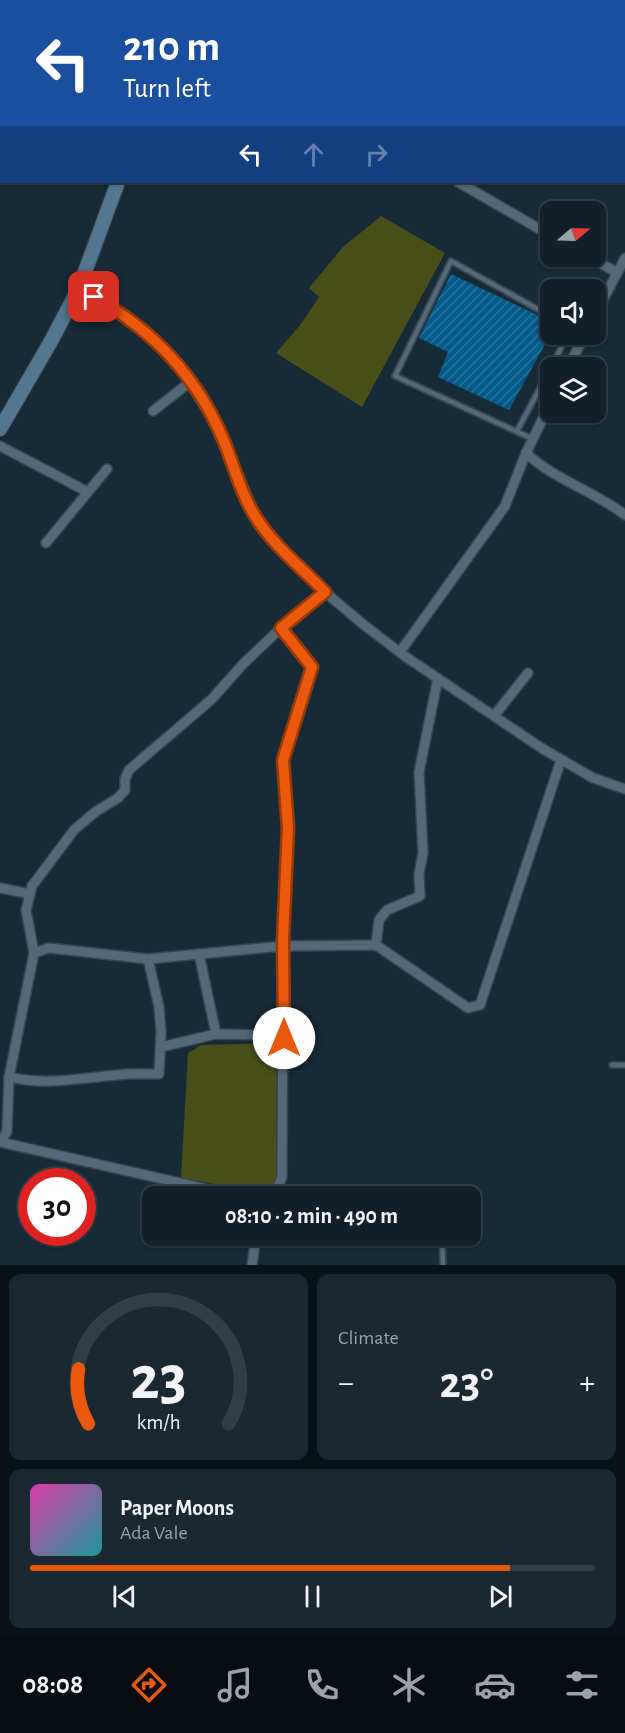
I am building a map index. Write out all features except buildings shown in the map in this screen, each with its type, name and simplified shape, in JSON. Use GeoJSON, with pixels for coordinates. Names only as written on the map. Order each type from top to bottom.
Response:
{"type":"FeatureCollection","features":[{"type":"Feature","properties":{"kind":"street"},"geometry":{"type":"LineString","coordinates":[[1,422],[50,343],[79,288],[118,183]]}},
{"type":"Feature","properties":{"kind":"street"},"geometry":{"type":"LineString","coordinates":[[460,183],[540,229]]}},
{"type":"Feature","properties":{"kind":"street"},"geometry":{"type":"LineString","coordinates":[[606,292],[625,258]]}},
{"type":"Feature","properties":{"kind":"street"},"geometry":{"type":"LineString","coordinates":[[606,266],[616,272]]}},
{"type":"Feature","properties":{"kind":"street"},"geometry":{"type":"LineString","coordinates":[[79,288],[143,328],[172,358],[217,426],[257,520],[291,560],[325,592],[363,625],[400,652],[561,760],[599,780],[625,789]]}},
{"type":"Feature","properties":{"kind":"street"},"geometry":{"type":"LineString","coordinates":[[153,411],[190,382]]}},
{"type":"Feature","properties":{"kind":"street"},"geometry":{"type":"LineString","coordinates":[[400,652],[506,506],[526,453],[541,423]]}},
{"type":"Feature","properties":{"kind":"street"},"geometry":{"type":"LineString","coordinates":[[0,446],[88,492]]}},
{"type":"Feature","properties":{"kind":"street"},"geometry":{"type":"LineString","coordinates":[[526,453],[552,474],[583,488],[625,515]]}},
{"type":"Feature","properties":{"kind":"street"},"geometry":{"type":"LineString","coordinates":[[46,543],[107,469]]}},
{"type":"Feature","properties":{"kind":"street"},"geometry":{"type":"LineString","coordinates":[[194,1186],[0,1141],[7,1132],[9,1077],[34,953],[26,910],[32,886],[45,867],[74,830],[95,812],[118,798],[125,790],[125,779],[129,770],[212,699],[243,664],[281,628],[325,592]]}},
{"type":"Feature","properties":{"kind":"street"},"geometry":{"type":"LineString","coordinates":[[278,1186],[282,1177],[283,946],[288,828],[283,760],[312,667],[281,628]]}},
{"type":"Feature","properties":{"kind":"street"},"geometry":{"type":"LineString","coordinates":[[494,716],[528,674]]}},
{"type":"Feature","properties":{"kind":"street"},"geometry":{"type":"LineString","coordinates":[[376,945],[379,920],[387,910],[420,896],[419,874],[423,853],[419,772],[438,678]]}},
{"type":"Feature","properties":{"kind":"street"},"geometry":{"type":"LineString","coordinates":[[34,953],[50,948],[148,959],[283,946],[376,945],[468,1008],[480,1005],[561,760]]}},
{"type":"Feature","properties":{"kind":"street"},"geometry":{"type":"LineString","coordinates":[[0,888],[30,894]]}},
{"type":"Feature","properties":{"kind":"street"},"geometry":{"type":"LineString","coordinates":[[199,954],[216,1034]]}},
{"type":"Feature","properties":{"kind":"street"},"geometry":{"type":"LineString","coordinates":[[9,1077],[31,1082],[58,1082],[117,1075],[159,1074],[159,1007],[148,959]]}},
{"type":"Feature","properties":{"kind":"street"},"geometry":{"type":"LineString","coordinates":[[160,1047],[216,1034],[274,1035],[284,1038]]}},
{"type":"Feature","properties":{"kind":"street"},"geometry":{"type":"LineString","coordinates":[[252,1265],[255,1246]]}},
{"type":"Feature","properties":{"kind":"lane"},"geometry":{"type":"LineString","coordinates":[[533,439],[394,376],[451,261],[540,310]]}},
{"type":"Feature","properties":{"kind":"lane"},"geometry":{"type":"LineString","coordinates":[[517,431],[540,388]]}},
{"type":"Feature","properties":{"kind":"lane"},"geometry":{"type":"LineString","coordinates":[[612,1065],[625,1065]]}},
{"type":"Feature","properties":{"kind":"lane"},"geometry":{"type":"LineString","coordinates":[[442,1246],[443,1265]]}},
{"type":"Feature","properties":{"kind":"green space"},"geometry":{"type":"Polygon","coordinates":[[[381,216],[445,253],[362,407],[276,353],[301,324],[319,297],[309,288],[343,247],[381,216]]]}},
{"type":"Feature","properties":{"kind":"green space"},"geometry":{"type":"Polygon","coordinates":[[[273,1043],[279,1055],[277,1181],[269,1186],[226,1186],[181,1178],[188,1053],[201,1045],[273,1043]]]}},
{"type":"Feature","properties":{"kind":"route"},"geometry":{"type":"LineString","coordinates":[[94,297],[143,328],[182,370],[217,426],[257,520],[291,560],[325,592],[281,628],[312,667],[283,760],[288,828],[283,939],[284,1038]]}}]}
